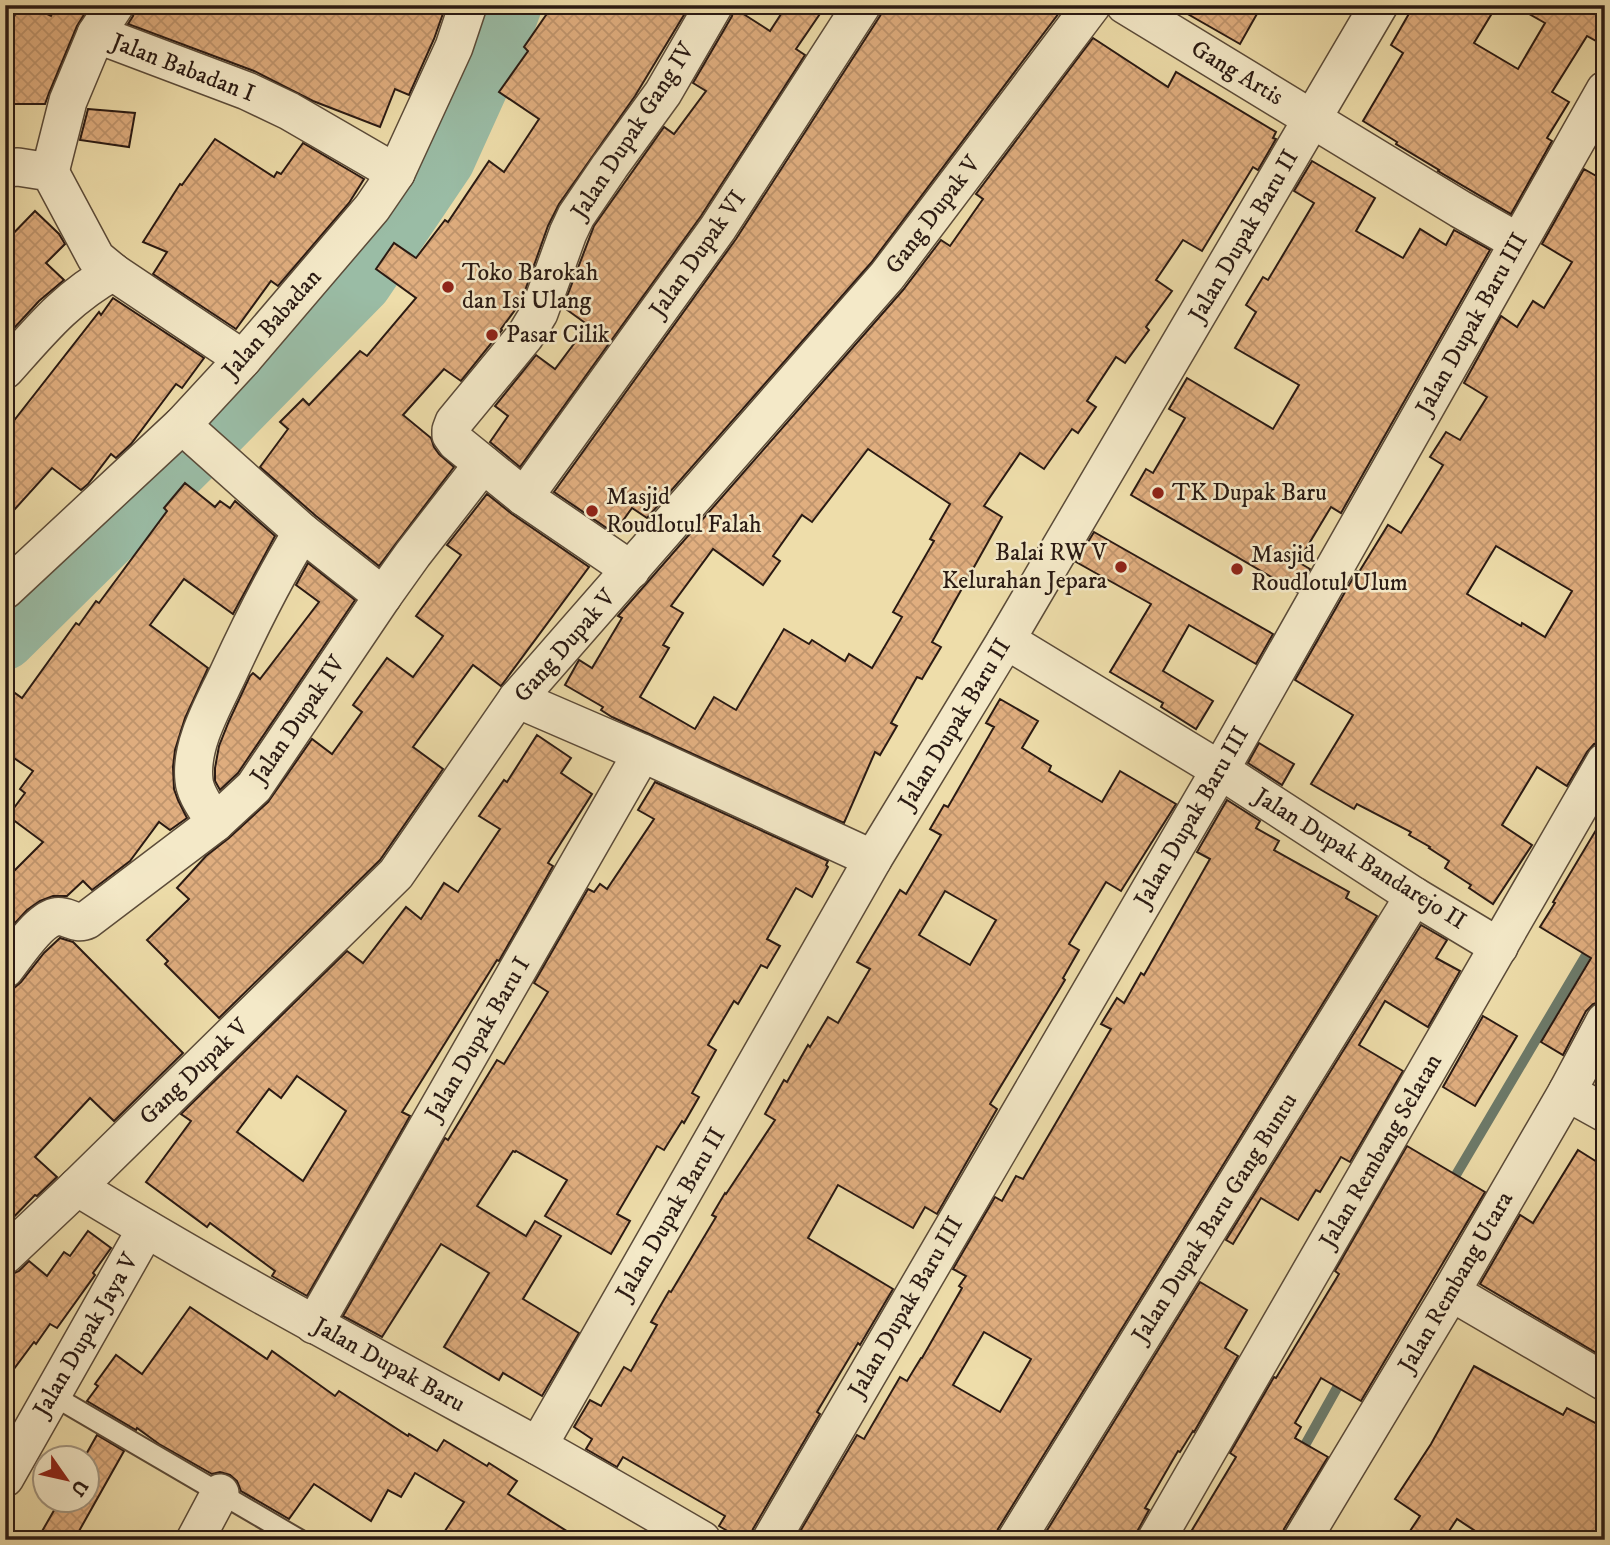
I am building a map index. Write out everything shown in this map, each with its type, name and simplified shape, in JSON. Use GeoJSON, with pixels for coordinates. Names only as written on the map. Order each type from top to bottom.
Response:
{"type":"FeatureCollection","features":[{"type":"Feature","properties":{"kind":"street","name":"Jalan Babadan"},"geometry":{"type":"LineString","coordinates":[[5,590],[184,426],[372,208],[396,173],[454,47],[468,5]]}},
{"type":"Feature","properties":{"kind":"street","name":"Jalan Dupak Gang IV"},"geometry":{"type":"LineString","coordinates":[[483,464],[451,435],[454,422],[525,337],[539,313],[576,216],[663,93],[714,5]]}},
{"type":"Feature","properties":{"kind":"street","name":"Jalan Dupak VI"},"geometry":{"type":"LineString","coordinates":[[524,497],[719,228],[862,5]]}},
{"type":"Feature","properties":{"kind":"street","name":"Gang Dupak V"},"geometry":{"type":"LineString","coordinates":[[5,1255],[396,874],[517,699],[887,276],[1092,5]]}},
{"type":"Feature","properties":{"kind":"street","name":"Gang Artis"},"geometry":{"type":"LineString","coordinates":[[1125,5],[1518,242]]}},
{"type":"Feature","properties":{"kind":"street","name":"Jalan Dupak Baru II"},"geometry":{"type":"LineString","coordinates":[[538,1446],[873,859],[1006,640],[1380,5]]}},
{"type":"Feature","properties":{"kind":"street","name":"Jalan Babadan I"},"geometry":{"type":"LineString","coordinates":[[50,172],[68,101],[105,20],[289,111],[396,173]]}},
{"type":"Feature","properties":{"kind":"street","name":"Jalan Dupak Baru III"},"geometry":{"type":"LineString","coordinates":[[771,1540],[1220,770],[1605,90]]}},
{"type":"Feature","properties":{"kind":"street"},"geometry":{"type":"LineString","coordinates":[[5,168],[18,167],[50,172],[96,258],[243,359]]}},
{"type":"Feature","properties":{"kind":"street"},"geometry":{"type":"LineString","coordinates":[[5,370],[53,316],[90,285],[113,272]]}},
{"type":"Feature","properties":{"kind":"street"},"geometry":{"type":"LineString","coordinates":[[184,426],[302,532],[383,596]]}},
{"type":"Feature","properties":{"kind":"street"},"geometry":{"type":"LineString","coordinates":[[483,464],[524,497],[631,569]]}},
{"type":"Feature","properties":{"kind":"street","name":"Jalan Dupak IV"},"geometry":{"type":"LineString","coordinates":[[5,969],[45,923],[59,916],[74,922],[87,920],[215,823],[254,787],[383,596],[483,464]]}},
{"type":"Feature","properties":{"kind":"street"},"geometry":{"type":"LineString","coordinates":[[215,823],[194,783],[194,766],[202,730],[245,638],[302,532]]}},
{"type":"Feature","properties":{"kind":"street","name":"Jalan Dupak Bandarejo II"},"geometry":{"type":"LineString","coordinates":[[1006,640],[1220,770],[1414,896],[1499,947]]}},
{"type":"Feature","properties":{"kind":"street"},"geometry":{"type":"LineString","coordinates":[[517,699],[873,859]]}},
{"type":"Feature","properties":{"kind":"street","name":"Jalan Dupak Baru I"},"geometry":{"type":"LineString","coordinates":[[314,1325],[642,753]]}},
{"type":"Feature","properties":{"kind":"street","name":"Jalan Rembang Selatan"},"geometry":{"type":"LineString","coordinates":[[1156,1540],[1605,762]]}},
{"type":"Feature","properties":{"kind":"street","name":"Jalan Dupak Baru Gang Buntu"},"geometry":{"type":"LineString","coordinates":[[1016,1540],[1414,896]]}},
{"type":"Feature","properties":{"kind":"street","name":"Jalan Rembang Utara"},"geometry":{"type":"LineString","coordinates":[[1311,1537],[1567,1092],[1605,1021]]}},
{"type":"Feature","properties":{"kind":"street"},"geometry":{"type":"LineString","coordinates":[[1567,1092],[1605,1113]]}},
{"type":"Feature","properties":{"kind":"street","name":"Jalan Dupak Baru"},"geometry":{"type":"LineString","coordinates":[[77,1187],[314,1325],[538,1446],[702,1540]]}},
{"type":"Feature","properties":{"kind":"street","name":"Jalan Dupak Jaya V"},"geometry":{"type":"LineString","coordinates":[[5,1478],[146,1229]]}},
{"type":"Feature","properties":{"kind":"street"},"geometry":{"type":"LineString","coordinates":[[1451,1292],[1605,1382]]}},
{"type":"Feature","properties":{"kind":"street"},"geometry":{"type":"LineString","coordinates":[[195,1540],[220,1493]]}},
{"type":"Feature","properties":{"kind":"lane"},"geometry":{"type":"LineString","coordinates":[[52,1395],[300,1540]]}},
{"type":"Feature","properties":{"kind":"building"},"geometry":{"type":"Polygon","coordinates":[[[20,5],[29,5],[51,16],[54,10],[43,5],[90,5],[77,26],[45,104],[5,104],[5,34],[20,5]]]}},
{"type":"Feature","properties":{"kind":"building"},"geometry":{"type":"Polygon","coordinates":[[[136,5],[446,5],[409,95],[395,89],[380,127],[313,101],[254,71],[128,24],[136,5]]]}},
{"type":"Feature","properties":{"kind":"building"},"geometry":{"type":"Polygon","coordinates":[[[553,5],[690,5],[635,96],[559,204],[548,226],[521,302],[502,330],[461,381],[444,369],[403,415],[431,438],[439,454],[454,467],[379,566],[260,467],[288,429],[280,422],[303,399],[309,405],[360,351],[367,356],[416,298],[376,269],[394,243],[416,258],[445,220],[448,222],[489,161],[504,172],[539,119],[499,92],[528,51],[524,47],[553,5]]]}},
{"type":"Feature","properties":{"kind":"building"},"geometry":{"type":"Polygon","coordinates":[[[787,5],[826,5],[796,49],[805,55],[701,216],[520,467],[490,442],[508,416],[495,406],[536,355],[555,369],[588,325],[563,307],[594,226],[664,127],[674,134],[706,91],[693,83],[734,8],[770,31],[787,5]]]}},
{"type":"Feature","properties":{"kind":"building"},"geometry":{"type":"Polygon","coordinates":[[[885,5],[1065,5],[871,263],[647,518],[632,508],[614,533],[554,492],[736,239],[885,5]]]}},
{"type":"Feature","properties":{"kind":"building"},"geometry":{"type":"Polygon","coordinates":[[[1172,5],[1262,5],[1240,44],[1172,5]]]}},
{"type":"Feature","properties":{"kind":"building"},"geometry":{"type":"Polygon","coordinates":[[[1414,5],[1497,5],[1474,43],[1518,69],[1545,23],[1513,5],[1605,5],[1605,46],[1587,36],[1552,92],[1569,102],[1547,138],[1552,141],[1511,214],[1438,171],[1363,121],[1403,53],[1391,45],[1414,5]]]}},
{"type":"Feature","properties":{"kind":"building"},"geometry":{"type":"Polygon","coordinates":[[[1093,38],[1168,87],[1176,72],[1276,132],[1273,138],[1276,139],[1258,170],[1253,167],[1202,251],[1183,240],[1156,280],[1172,291],[1125,363],[1116,357],[1087,401],[1096,407],[1078,433],[1072,429],[1044,469],[1020,453],[984,506],[1002,517],[932,642],[941,647],[922,679],[917,677],[891,723],[897,726],[880,755],[875,752],[844,823],[612,717],[601,710],[603,707],[565,685],[579,660],[592,668],[622,618],[618,616],[903,290],[941,240],[950,246],[983,199],[976,194],[1093,38]],[[868,449],[812,522],[802,515],[773,556],[780,561],[763,585],[713,549],[671,606],[683,613],[663,645],[669,648],[640,697],[695,729],[714,697],[736,710],[784,629],[809,644],[812,640],[845,661],[849,654],[872,668],[902,617],[893,612],[934,541],[930,539],[950,504],[868,449]]]}},
{"type":"Feature","properties":{"kind":"building"},"geometry":{"type":"Polygon","coordinates":[[[88,109],[135,113],[129,147],[80,140],[88,109]]]}},
{"type":"Feature","properties":{"kind":"building"},"geometry":{"type":"Polygon","coordinates":[[[215,139],[274,177],[277,172],[281,174],[303,143],[364,179],[349,203],[278,286],[271,281],[236,329],[153,274],[167,252],[143,242],[180,184],[182,185],[215,139]]]}},
{"type":"Feature","properties":{"kind":"building"},"geometry":{"type":"Polygon","coordinates":[[[1312,161],[1375,198],[1356,231],[1403,258],[1420,229],[1446,245],[1454,230],[1490,250],[1341,513],[1331,507],[1298,562],[1310,569],[1297,592],[1131,495],[1146,469],[1153,473],[1185,418],[1169,409],[1187,378],[1273,429],[1299,385],[1235,348],[1256,312],[1246,305],[1263,277],[1268,280],[1314,203],[1294,191],[1312,161]]]}},
{"type":"Feature","properties":{"kind":"building"},"geometry":{"type":"Polygon","coordinates":[[[1584,169],[1605,181],[1605,733],[1599,743],[1594,744],[1587,752],[1567,786],[1537,767],[1502,825],[1532,845],[1493,904],[1445,868],[1449,861],[1409,835],[1411,832],[1357,804],[1354,809],[1311,784],[1353,715],[1295,680],[1357,571],[1359,572],[1388,525],[1401,533],[1443,465],[1430,457],[1446,432],[1460,440],[1487,397],[1464,383],[1501,316],[1517,327],[1533,301],[1544,308],[1572,262],[1542,244],[1584,169]],[[1496,546],[1467,594],[1545,637],[1572,591],[1496,546]]]}},
{"type":"Feature","properties":{"kind":"building"},"geometry":{"type":"Polygon","coordinates":[[[35,211],[59,234],[65,244],[46,263],[64,280],[39,301],[5,338],[5,242],[35,211]]]}},
{"type":"Feature","properties":{"kind":"building"},"geometry":{"type":"Polygon","coordinates":[[[113,298],[204,358],[182,388],[176,384],[131,444],[116,458],[111,454],[81,490],[52,468],[5,520],[5,432],[99,312],[101,315],[113,298]]]}},
{"type":"Feature","properties":{"kind":"building"},"geometry":{"type":"Polygon","coordinates":[[[185,483],[215,507],[220,501],[230,508],[235,501],[275,536],[233,614],[184,579],[150,625],[208,668],[185,718],[175,750],[174,789],[187,818],[170,830],[159,822],[130,861],[92,890],[83,881],[67,896],[53,896],[40,901],[27,910],[5,934],[5,880],[43,842],[8,816],[25,793],[20,789],[33,771],[5,752],[5,686],[22,698],[76,623],[79,625],[96,601],[99,603],[167,511],[164,508],[185,483]]]}},
{"type":"Feature","properties":{"kind":"building"},"geometry":{"type":"Polygon","coordinates":[[[487,494],[589,567],[501,686],[473,665],[413,747],[443,769],[380,860],[219,1018],[165,964],[168,961],[147,940],[189,899],[177,888],[206,856],[268,802],[312,739],[332,754],[362,712],[353,705],[387,658],[413,677],[443,636],[416,616],[461,555],[447,545],[487,494]]]}},
{"type":"Feature","properties":{"kind":"building"},"geometry":{"type":"Polygon","coordinates":[[[1094,532],[1273,634],[1256,664],[1189,625],[1163,671],[1213,701],[1196,729],[1161,707],[1163,703],[1110,672],[1151,604],[1076,562],[1094,532]]]}},
{"type":"Feature","properties":{"kind":"building"},"geometry":{"type":"Polygon","coordinates":[[[308,563],[355,600],[238,773],[220,790],[215,781],[219,746],[250,676],[253,673],[260,679],[319,602],[296,585],[308,563]]]}},
{"type":"Feature","properties":{"kind":"building"},"geometry":{"type":"Polygon","coordinates":[[[1000,699],[1038,721],[1022,748],[1051,766],[1049,771],[1102,802],[1120,771],[1176,804],[1121,891],[1106,882],[1069,944],[1079,950],[1063,978],[1065,980],[990,1104],[997,1109],[937,1214],[925,1207],[913,1228],[838,1185],[808,1238],[893,1289],[817,1412],[820,1414],[753,1529],[750,1540],[743,1540],[719,1526],[725,1516],[623,1457],[617,1467],[586,1449],[592,1439],[574,1427],[590,1400],[601,1406],[624,1367],[631,1371],[657,1325],[651,1322],[716,1217],[712,1215],[775,1120],[765,1114],[784,1080],[787,1082],[828,1017],[838,1023],[870,969],[857,962],[900,890],[906,894],[941,835],[930,829],[944,805],[948,807],[994,727],[986,723],[1000,699]],[[945,891],[919,935],[970,965],[996,920],[945,891]]]}},
{"type":"Feature","properties":{"kind":"building"},"geometry":{"type":"Polygon","coordinates":[[[537,735],[571,758],[561,773],[592,794],[548,863],[553,866],[499,961],[497,960],[402,1112],[410,1116],[307,1296],[272,1276],[275,1271],[210,1223],[207,1227],[146,1182],[191,1121],[181,1114],[347,951],[363,963],[406,907],[421,919],[444,883],[458,892],[500,829],[479,816],[504,780],[507,782],[537,735]],[[297,1076],[281,1098],[269,1089],[237,1132],[303,1181],[346,1111],[297,1076]]]}},
{"type":"Feature","properties":{"kind":"building"},"geometry":{"type":"Polygon","coordinates":[[[1259,743],[1294,764],[1282,785],[1248,763],[1259,743]]]}},
{"type":"Feature","properties":{"kind":"building"},"geometry":{"type":"Polygon","coordinates":[[[655,782],[828,861],[828,867],[812,897],[796,888],[767,939],[780,946],[767,968],[761,965],[738,1004],[734,1001],[708,1045],[716,1050],[692,1093],[699,1097],[664,1150],[657,1146],[617,1214],[630,1221],[611,1254],[545,1216],[567,1180],[516,1151],[513,1151],[477,1206],[526,1236],[535,1221],[561,1236],[523,1299],[579,1333],[542,1396],[503,1373],[499,1380],[444,1347],[489,1273],[441,1244],[382,1337],[343,1316],[445,1138],[448,1140],[497,1060],[504,1064],[548,992],[534,983],[588,889],[594,892],[600,884],[607,889],[654,819],[638,810],[655,782]]]}},
{"type":"Feature","properties":{"kind":"building"},"geometry":{"type":"Polygon","coordinates":[[[1227,800],[1260,821],[1256,828],[1279,841],[1274,850],[1349,892],[1346,898],[1377,916],[998,1529],[995,1540],[795,1540],[857,1435],[864,1439],[900,1377],[907,1381],[922,1358],[962,1288],[959,1286],[966,1276],[953,1269],[995,1197],[1002,1201],[1016,1176],[1023,1179],[1111,1029],[1101,1024],[1117,998],[1124,1003],[1141,973],[1144,975],[1210,859],[1197,852],[1227,800]],[[984,1332],[953,1385],[1000,1412],[1031,1359],[984,1332]]]}},
{"type":"Feature","properties":{"kind":"building"},"geometry":{"type":"Polygon","coordinates":[[[1605,815],[1605,996],[1586,1011],[1563,1055],[1541,1042],[1591,958],[1540,927],[1605,815]]]}},
{"type":"Feature","properties":{"kind":"building"},"geometry":{"type":"Polygon","coordinates":[[[1421,925],[1447,940],[1436,958],[1460,971],[1428,1027],[1385,1001],[1359,1045],[1403,1071],[1350,1162],[1341,1157],[1320,1192],[1316,1190],[1298,1220],[1261,1198],[1233,1244],[1226,1240],[1421,925]]]}},
{"type":"Feature","properties":{"kind":"building"},"geometry":{"type":"Polygon","coordinates":[[[60,938],[73,942],[183,1053],[114,1121],[90,1098],[35,1157],[57,1177],[5,1226],[5,990],[14,988],[21,982],[60,938]]]}},
{"type":"Feature","properties":{"kind":"building"},"geometry":{"type":"Polygon","coordinates":[[[1483,1016],[1517,1036],[1475,1106],[1443,1087],[1483,1016]]]}},
{"type":"Feature","properties":{"kind":"building"},"geometry":{"type":"Polygon","coordinates":[[[1407,1146],[1485,1192],[1361,1401],[1321,1378],[1295,1423],[1301,1427],[1295,1438],[1328,1457],[1284,1529],[1281,1540],[1180,1540],[1185,1532],[1189,1535],[1236,1457],[1230,1453],[1339,1274],[1335,1271],[1407,1146]]]}},
{"type":"Feature","properties":{"kind":"building"},"geometry":{"type":"Polygon","coordinates":[[[1578,1150],[1605,1167],[1605,1358],[1480,1284],[1520,1215],[1533,1223],[1578,1150]]]}},
{"type":"Feature","properties":{"kind":"building"},"geometry":{"type":"Polygon","coordinates":[[[88,1231],[111,1248],[57,1328],[50,1324],[5,1381],[5,1275],[19,1271],[29,1261],[47,1276],[64,1252],[70,1256],[88,1231]]]}},
{"type":"Feature","properties":{"kind":"building"},"geometry":{"type":"Polygon","coordinates":[[[1200,1282],[1247,1310],[1225,1348],[1238,1356],[1194,1432],[1180,1452],[1178,1451],[1145,1508],[1149,1510],[1135,1540],[1041,1540],[1200,1282]]]}},
{"type":"Feature","properties":{"kind":"building"},"geometry":{"type":"Polygon","coordinates":[[[190,1307],[267,1359],[272,1351],[335,1396],[339,1391],[408,1436],[409,1434],[437,1451],[444,1440],[487,1466],[489,1463],[517,1481],[508,1494],[581,1540],[439,1540],[464,1502],[415,1473],[401,1497],[388,1490],[371,1521],[314,1484],[289,1519],[241,1491],[237,1481],[230,1475],[220,1472],[212,1474],[87,1401],[98,1386],[95,1384],[116,1355],[142,1374],[190,1307]]]}},
{"type":"Feature","properties":{"kind":"building"},"geometry":{"type":"Polygon","coordinates":[[[1474,1366],[1563,1415],[1567,1408],[1605,1428],[1605,1540],[1489,1540],[1457,1519],[1443,1540],[1404,1540],[1420,1516],[1395,1499],[1431,1444],[1474,1366]]]}},
{"type":"Feature","properties":{"kind":"building"},"geometry":{"type":"Polygon","coordinates":[[[97,1435],[124,1451],[102,1490],[102,1444],[92,1444],[97,1435]]]}},
{"type":"Feature","properties":{"kind":"building"},"geometry":{"type":"Polygon","coordinates":[[[52,1514],[89,1514],[74,1540],[37,1540],[52,1514]]]}},
{"type":"Feature","properties":{"kind":"waterway"},"geometry":{"type":"LineString","coordinates":[[5,640],[216,432],[362,283],[445,160],[497,45],[512,5]]}},
{"type":"Feature","properties":{"kind":"waterway"},"geometry":{"type":"LineString","coordinates":[[1450,1185],[1592,945]]}},
{"type":"Feature","properties":{"kind":"waterway"},"geometry":{"type":"LineString","coordinates":[[1300,1454],[1342,1379]]}},
{"type":"Feature","properties":{"kind":"place","name":"Toko Barokah dan Isi Ulang"},"geometry":{"type":"Point","coordinates":[448,287]}},
{"type":"Feature","properties":{"kind":"place","name":"Pasar Cilik"},"geometry":{"type":"Point","coordinates":[492,335]}},
{"type":"Feature","properties":{"kind":"place","name":"TK Dupak Baru"},"geometry":{"type":"Point","coordinates":[1158,493]}},
{"type":"Feature","properties":{"kind":"place","name":"Masjid Roudlotul Falah"},"geometry":{"type":"Point","coordinates":[592,511]}},
{"type":"Feature","properties":{"kind":"place","name":"Balai RW V Kelurahan Jepara"},"geometry":{"type":"Point","coordinates":[1121,567]}},
{"type":"Feature","properties":{"kind":"place","name":"Masjid Roudlotul Ulum"},"geometry":{"type":"Point","coordinates":[1237,569]}}]}
